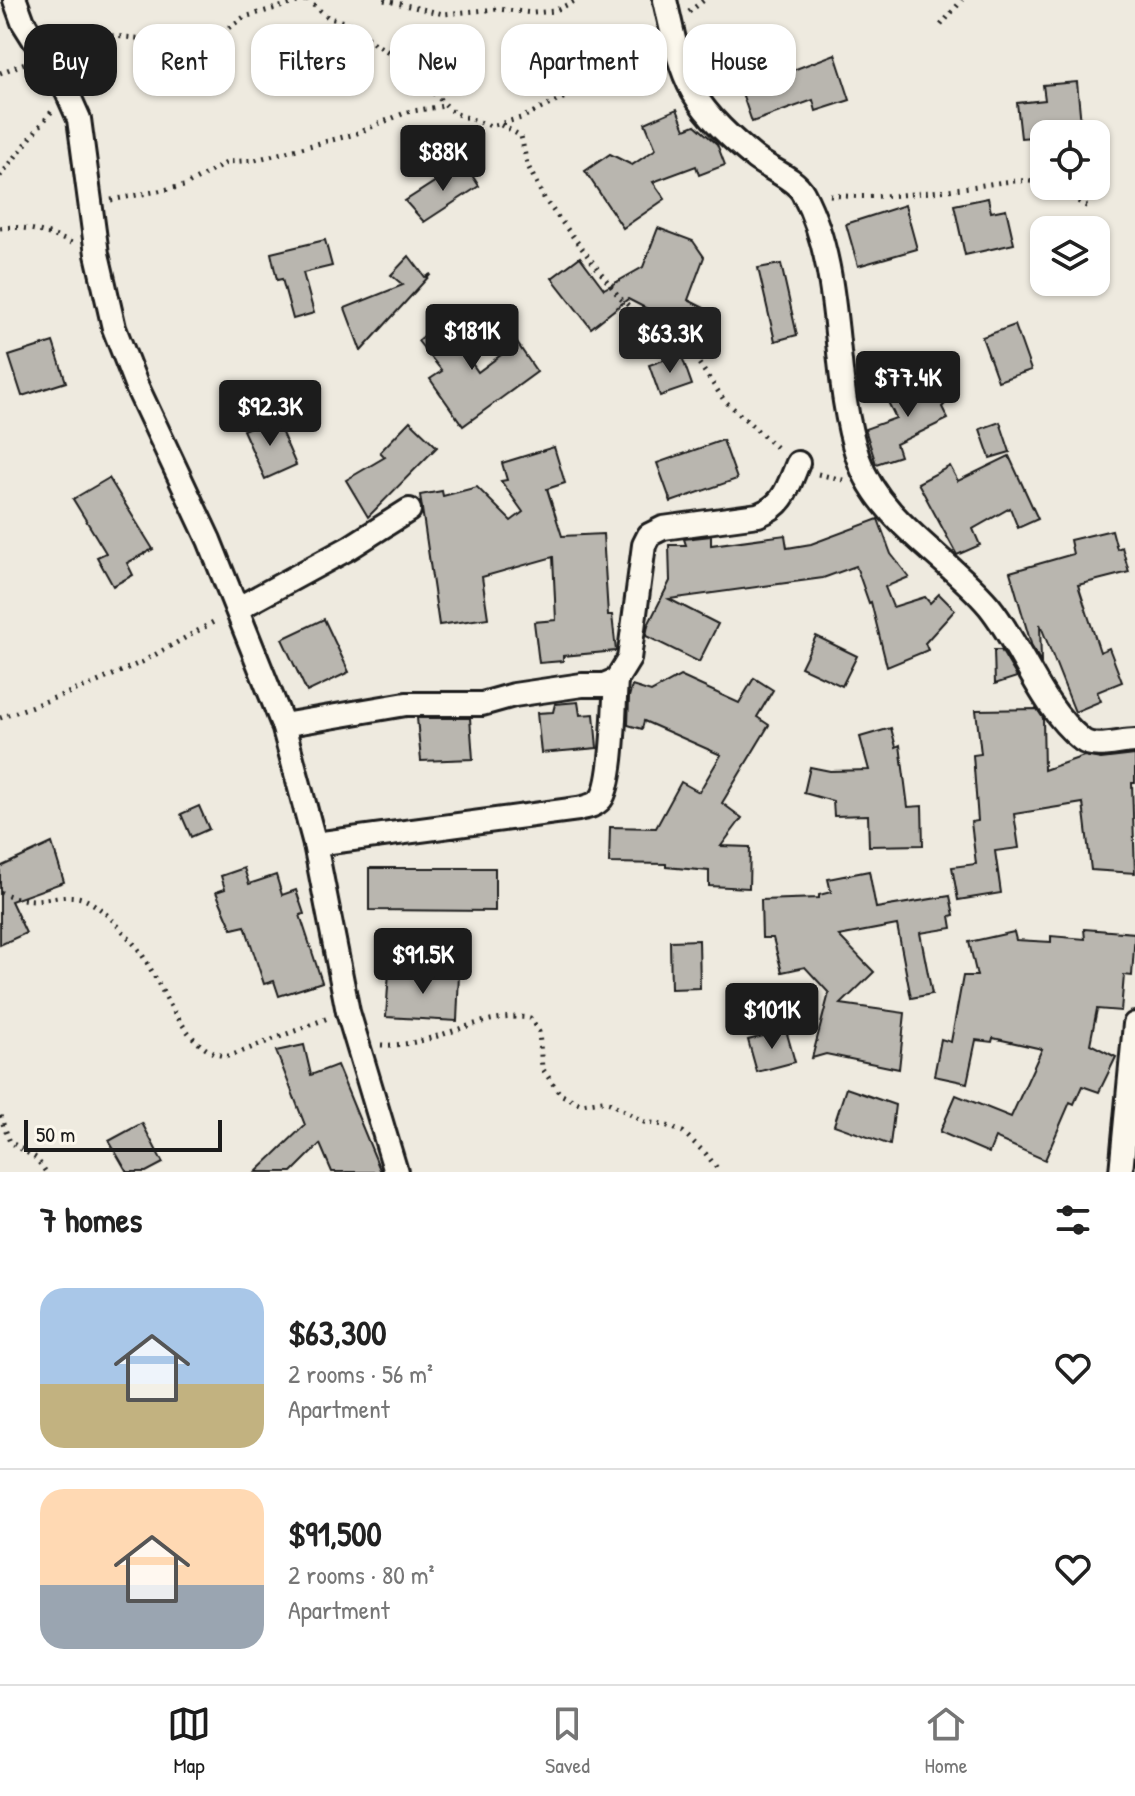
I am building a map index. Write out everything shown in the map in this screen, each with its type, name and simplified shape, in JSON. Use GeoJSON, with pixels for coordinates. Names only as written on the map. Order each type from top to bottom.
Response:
{"type":"FeatureCollection","features":[{"type":"Feature","properties":{"kind":"street"},"geometry":{"type":"LineString","coordinates":[[15,0],[23,22]]}},
{"type":"Feature","properties":{"kind":"street"},"geometry":{"type":"LineString","coordinates":[[665,0],[693,93],[719,127],[757,159],[801,189],[815,219],[827,265],[851,427],[859,460],[881,500],[988,605],[1034,680],[1085,742],[1135,741]]}},
{"type":"Feature","properties":{"kind":"street"},"geometry":{"type":"LineString","coordinates":[[69,96],[79,119],[97,254],[114,328],[137,387],[209,540],[283,725],[315,844],[348,1012],[396,1172]]}},
{"type":"Feature","properties":{"kind":"street"},"geometry":{"type":"LineString","coordinates":[[315,844],[578,809],[597,803],[606,789],[616,680],[629,659],[644,545],[649,535],[663,528],[758,515],[773,510],[784,497],[798,463]]}},
{"type":"Feature","properties":{"kind":"street"},"geometry":{"type":"LineString","coordinates":[[237,609],[349,548],[409,510]]}},
{"type":"Feature","properties":{"kind":"street"},"geometry":{"type":"LineString","coordinates":[[283,725],[406,704],[482,704],[514,695],[582,685],[604,685],[616,680]]}},
{"type":"Feature","properties":{"kind":"street"},"geometry":{"type":"LineString","coordinates":[[1121,1172],[1135,1024]]}},
{"type":"Feature","properties":{"kind":"path"},"geometry":{"type":"LineString","coordinates":[[23,22],[93,34],[176,42],[221,33],[244,17],[306,0],[329,18],[355,25],[370,41],[397,57],[445,106],[491,126],[501,125],[677,44]]}},
{"type":"Feature","properties":{"kind":"path"},"geometry":{"type":"LineString","coordinates":[[384,0],[443,14],[498,9],[533,13],[554,11],[577,0]]}},
{"type":"Feature","properties":{"kind":"path"},"geometry":{"type":"LineString","coordinates":[[941,25],[962,0]]}},
{"type":"Feature","properties":{"kind":"path"},"geometry":{"type":"LineString","coordinates":[[0,176],[64,96]]}},
{"type":"Feature","properties":{"kind":"path"},"geometry":{"type":"LineString","coordinates":[[91,204],[184,186],[228,162],[255,160],[355,134],[407,112],[445,106]]}},
{"type":"Feature","properties":{"kind":"path"},"geometry":{"type":"LineString","coordinates":[[501,125],[521,136],[527,164],[545,200],[620,298],[639,315],[683,340],[724,400],[772,445],[823,477],[842,480],[867,477]]}},
{"type":"Feature","properties":{"kind":"path"},"geometry":{"type":"LineString","coordinates":[[801,189],[851,197],[922,193],[1008,181],[1030,182]]}},
{"type":"Feature","properties":{"kind":"path"},"geometry":{"type":"LineString","coordinates":[[1075,200],[1090,208]]}},
{"type":"Feature","properties":{"kind":"path"},"geometry":{"type":"LineString","coordinates":[[0,228],[26,227],[47,232],[97,254]]}},
{"type":"Feature","properties":{"kind":"path"},"geometry":{"type":"LineString","coordinates":[[0,718],[142,662],[237,609]]}},
{"type":"Feature","properties":{"kind":"path"},"geometry":{"type":"LineString","coordinates":[[0,892],[33,900],[82,897],[99,908],[137,946],[184,1027],[220,1057],[348,1012]]}},
{"type":"Feature","properties":{"kind":"path"},"geometry":{"type":"LineString","coordinates":[[356,1043],[402,1046],[430,1041],[497,1018],[530,1018],[539,1032],[542,1068],[560,1094],[581,1104],[610,1103],[644,1122],[683,1132],[720,1172]]}},
{"type":"Feature","properties":{"kind":"path"},"geometry":{"type":"LineString","coordinates":[[0,1116],[10,1142],[36,1158],[46,1172]]}},
{"type":"Feature","properties":{"kind":"building"},"geometry":{"type":"Polygon","coordinates":[[[835,54],[850,100],[816,111],[813,100],[752,122],[743,96],[796,96],[796,69],[835,54]]]}},
{"type":"Feature","properties":{"kind":"building"},"geometry":{"type":"Polygon","coordinates":[[[1077,82],[1081,120],[1030,120],[1030,137],[1021,138],[1017,103],[1045,100],[1043,85],[1077,82]]]}},
{"type":"Feature","properties":{"kind":"building"},"geometry":{"type":"Polygon","coordinates":[[[677,109],[685,129],[695,125],[717,144],[725,165],[699,175],[696,166],[653,182],[665,199],[623,228],[585,171],[610,154],[632,165],[656,149],[645,123],[677,109]]]}},
{"type":"Feature","properties":{"kind":"building"},"geometry":{"type":"Polygon","coordinates":[[[464,163],[479,186],[424,222],[405,201],[464,163]]]}},
{"type":"Feature","properties":{"kind":"building"},"geometry":{"type":"Polygon","coordinates":[[[988,198],[991,212],[1006,209],[1014,244],[965,255],[954,205],[988,198]]]}},
{"type":"Feature","properties":{"kind":"building"},"geometry":{"type":"Polygon","coordinates":[[[905,205],[917,249],[858,266],[846,224],[905,205]]]}},
{"type":"Feature","properties":{"kind":"building"},"geometry":{"type":"Polygon","coordinates":[[[658,228],[693,241],[704,257],[688,300],[704,308],[692,332],[628,299],[591,328],[552,278],[580,257],[604,289],[643,267],[658,228]]]}},
{"type":"Feature","properties":{"kind":"building"},"geometry":{"type":"Polygon","coordinates":[[[325,240],[332,266],[303,273],[314,313],[293,319],[282,279],[277,280],[271,253],[325,240]]]}},
{"type":"Feature","properties":{"kind":"building"},"geometry":{"type":"Polygon","coordinates":[[[409,256],[425,277],[431,274],[361,351],[345,308],[403,285],[391,275],[409,256]]]}},
{"type":"Feature","properties":{"kind":"building"},"geometry":{"type":"Polygon","coordinates":[[[781,264],[797,335],[775,341],[758,268],[781,264]]]}},
{"type":"Feature","properties":{"kind":"building"},"geometry":{"type":"Polygon","coordinates":[[[453,312],[467,330],[455,339],[478,372],[517,343],[537,372],[463,426],[430,379],[442,371],[418,341],[453,312]]]}},
{"type":"Feature","properties":{"kind":"building"},"geometry":{"type":"Polygon","coordinates":[[[1015,325],[1031,370],[998,381],[982,337],[1015,325]]]}},
{"type":"Feature","properties":{"kind":"building"},"geometry":{"type":"Polygon","coordinates":[[[53,342],[66,382],[22,396],[9,356],[53,342]]]}},
{"type":"Feature","properties":{"kind":"building"},"geometry":{"type":"Polygon","coordinates":[[[681,354],[692,385],[660,396],[649,365],[681,354]]]}},
{"type":"Feature","properties":{"kind":"building"},"geometry":{"type":"Polygon","coordinates":[[[937,376],[948,401],[942,407],[948,419],[896,444],[900,456],[876,464],[865,429],[896,418],[887,400],[937,376]]]}},
{"type":"Feature","properties":{"kind":"building"},"geometry":{"type":"Polygon","coordinates":[[[275,417],[296,465],[265,479],[243,430],[275,417]]]}},
{"type":"Feature","properties":{"kind":"building"},"geometry":{"type":"Polygon","coordinates":[[[410,421],[437,447],[368,517],[346,480],[385,457],[380,452],[410,421]]]}},
{"type":"Feature","properties":{"kind":"building"},"geometry":{"type":"Polygon","coordinates":[[[1000,422],[1010,452],[990,458],[980,429],[1000,422]]]}},
{"type":"Feature","properties":{"kind":"building"},"geometry":{"type":"Polygon","coordinates":[[[723,440],[737,479],[671,502],[657,463],[723,440]]]}},
{"type":"Feature","properties":{"kind":"building"},"geometry":{"type":"Polygon","coordinates":[[[554,447],[565,483],[547,489],[562,536],[603,534],[608,615],[612,615],[616,651],[563,656],[563,661],[539,663],[534,622],[556,620],[553,557],[482,577],[488,618],[439,625],[420,495],[442,491],[443,496],[477,487],[511,521],[523,512],[501,481],[507,480],[502,463],[554,447]]]}},
{"type":"Feature","properties":{"kind":"building"},"geometry":{"type":"Polygon","coordinates":[[[1009,456],[1038,519],[1018,528],[1010,508],[973,529],[980,545],[957,555],[918,483],[950,466],[958,481],[1009,456]]]}},
{"type":"Feature","properties":{"kind":"building"},"geometry":{"type":"Polygon","coordinates":[[[109,478],[153,549],[127,563],[133,575],[113,586],[97,557],[106,553],[73,499],[109,478]]]}},
{"type":"Feature","properties":{"kind":"building"},"geometry":{"type":"Polygon","coordinates":[[[878,519],[891,554],[909,577],[885,587],[893,607],[925,597],[930,603],[939,594],[955,610],[925,643],[928,650],[887,667],[871,602],[856,566],[823,578],[669,599],[718,624],[699,662],[646,636],[648,625],[670,581],[669,545],[686,545],[684,539],[711,536],[711,545],[785,535],[787,548],[811,544],[878,519]]]}},
{"type":"Feature","properties":{"kind":"building"},"geometry":{"type":"Polygon","coordinates":[[[1112,530],[1117,549],[1122,547],[1129,572],[1078,585],[1100,652],[1109,648],[1122,682],[1097,692],[1101,701],[1075,712],[1040,624],[1041,662],[1032,647],[1010,572],[1073,554],[1070,540],[1112,530]]]}},
{"type":"Feature","properties":{"kind":"building"},"geometry":{"type":"Polygon","coordinates":[[[324,619],[349,672],[307,692],[282,639],[324,619]]]}},
{"type":"Feature","properties":{"kind":"building"},"geometry":{"type":"Polygon","coordinates":[[[816,636],[857,656],[842,686],[801,667],[816,636]]]}},
{"type":"Feature","properties":{"kind":"building"},"geometry":{"type":"Polygon","coordinates":[[[994,650],[1001,650],[1017,677],[995,684],[994,650]]]}},
{"type":"Feature","properties":{"kind":"building"},"geometry":{"type":"Polygon","coordinates":[[[680,676],[739,703],[754,678],[773,690],[757,717],[769,725],[722,803],[742,818],[721,846],[750,847],[749,888],[709,886],[709,871],[666,867],[666,864],[609,863],[610,827],[656,828],[681,782],[699,792],[721,755],[644,721],[642,729],[628,725],[632,686],[651,692],[680,676]]]}},
{"type":"Feature","properties":{"kind":"building"},"geometry":{"type":"Polygon","coordinates":[[[578,702],[580,715],[594,714],[597,748],[541,753],[537,713],[553,712],[555,704],[578,702]]]}},
{"type":"Feature","properties":{"kind":"building"},"geometry":{"type":"Polygon","coordinates":[[[1037,709],[1043,718],[1044,770],[1084,756],[1101,759],[1135,755],[1135,783],[1132,783],[1135,873],[1091,870],[1083,803],[1014,814],[1019,848],[995,851],[1001,893],[958,900],[952,867],[976,864],[971,822],[978,821],[973,755],[981,754],[976,710],[1037,709]]]}},
{"type":"Feature","properties":{"kind":"building"},"geometry":{"type":"Polygon","coordinates":[[[417,718],[470,718],[473,759],[421,761],[417,718]]]}},
{"type":"Feature","properties":{"kind":"building"},"geometry":{"type":"Polygon","coordinates":[[[891,728],[896,747],[900,745],[908,807],[922,806],[923,845],[869,846],[868,815],[834,816],[833,801],[804,793],[810,767],[830,771],[869,770],[860,737],[891,728]]]}},
{"type":"Feature","properties":{"kind":"building"},"geometry":{"type":"Polygon","coordinates":[[[199,806],[209,829],[191,837],[181,814],[199,806]]]}},
{"type":"Feature","properties":{"kind":"building"},"geometry":{"type":"Polygon","coordinates":[[[52,843],[64,882],[11,901],[26,933],[0,945],[0,867],[52,843]]]}},
{"type":"Feature","properties":{"kind":"building"},"geometry":{"type":"Polygon","coordinates":[[[244,868],[249,884],[276,875],[282,895],[296,890],[304,914],[300,915],[322,982],[279,996],[274,981],[264,984],[245,926],[232,929],[216,892],[225,889],[221,876],[244,868]]]}},
{"type":"Feature","properties":{"kind":"building"},"geometry":{"type":"Polygon","coordinates":[[[369,868],[495,868],[495,911],[369,910],[369,868]]]}},
{"type":"Feature","properties":{"kind":"building"},"geometry":{"type":"Polygon","coordinates":[[[869,871],[876,908],[950,896],[954,915],[950,916],[952,928],[920,933],[932,994],[911,998],[897,925],[839,936],[874,972],[841,1004],[905,1013],[899,1069],[826,1054],[812,1058],[829,993],[805,967],[782,972],[773,938],[762,938],[761,900],[819,898],[819,895],[831,892],[828,879],[869,871]]]}},
{"type":"Feature","properties":{"kind":"building"},"geometry":{"type":"Polygon","coordinates":[[[1084,929],[1135,933],[1132,976],[1124,975],[1121,1011],[1097,1009],[1090,1044],[1116,1057],[1099,1092],[1082,1086],[1074,1104],[1070,1102],[1045,1160],[995,1138],[989,1153],[940,1132],[956,1095],[1011,1117],[1042,1049],[993,1038],[992,1042],[976,1040],[967,1083],[934,1076],[941,1039],[951,1042],[963,976],[977,976],[969,942],[1014,932],[1016,940],[1051,942],[1051,936],[1085,939],[1084,929]]]}},
{"type":"Feature","properties":{"kind":"building"},"geometry":{"type":"Polygon","coordinates":[[[699,940],[700,988],[671,989],[670,941],[699,940]]]}},
{"type":"Feature","properties":{"kind":"building"},"geometry":{"type":"Polygon","coordinates":[[[389,971],[459,974],[457,1021],[386,1017],[389,971]]]}},
{"type":"Feature","properties":{"kind":"building"},"geometry":{"type":"Polygon","coordinates":[[[786,1030],[795,1062],[757,1072],[748,1040],[786,1030]]]}},
{"type":"Feature","properties":{"kind":"building"},"geometry":{"type":"Polygon","coordinates":[[[304,1045],[311,1075],[337,1065],[381,1172],[332,1172],[320,1144],[292,1172],[256,1172],[305,1125],[276,1051],[304,1045]]]}},
{"type":"Feature","properties":{"kind":"building"},"geometry":{"type":"Polygon","coordinates":[[[846,1088],[895,1105],[890,1145],[834,1125],[846,1088]]]}},
{"type":"Feature","properties":{"kind":"building"},"geometry":{"type":"Polygon","coordinates":[[[142,1123],[163,1163],[146,1172],[127,1172],[109,1141],[142,1123]]]}}]}
